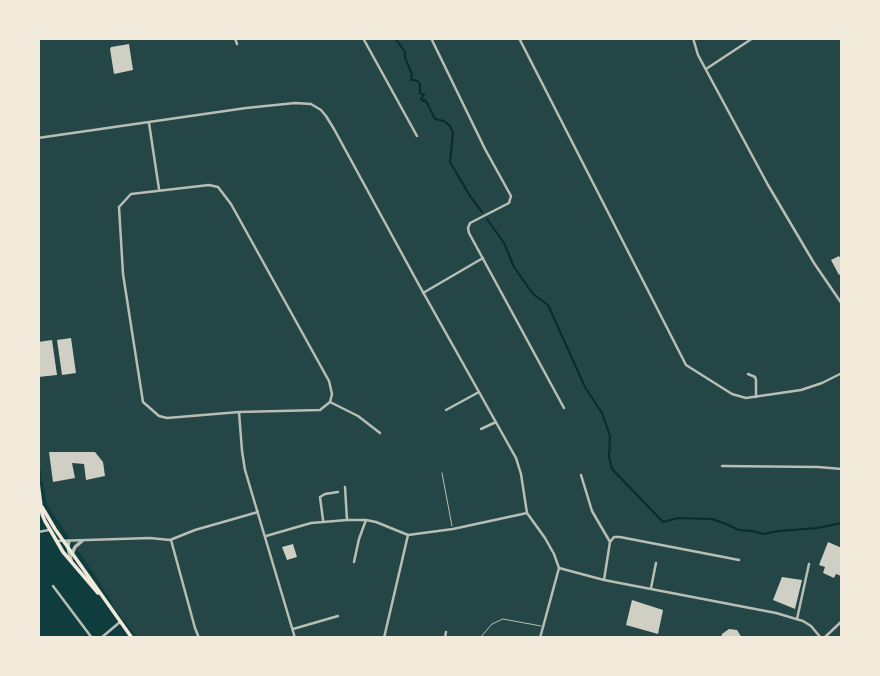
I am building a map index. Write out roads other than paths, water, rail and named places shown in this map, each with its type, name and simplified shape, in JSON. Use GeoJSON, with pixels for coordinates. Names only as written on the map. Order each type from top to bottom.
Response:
{"type":"FeatureCollection","features":[{"type":"Feature","properties":{"kind":"main road"},"geometry":{"type":"LineString","coordinates":[[38,483],[42,514],[56,541],[132,638]]}},
{"type":"Feature","properties":{"kind":"main road"},"geometry":{"type":"LineString","coordinates":[[42,507],[102,597]]}},
{"type":"Feature","properties":{"kind":"street"},"geometry":{"type":"LineString","coordinates":[[235,38],[237,44]]}},
{"type":"Feature","properties":{"kind":"street"},"geometry":{"type":"LineString","coordinates":[[363,38],[416,136]]}},
{"type":"Feature","properties":{"kind":"street"},"geometry":{"type":"LineString","coordinates":[[431,38],[511,196],[509,202],[470,223],[469,233],[564,408]]}},
{"type":"Feature","properties":{"kind":"street"},"geometry":{"type":"LineString","coordinates":[[519,38],[686,365],[732,394],[746,398],[811,387],[842,373]]}},
{"type":"Feature","properties":{"kind":"street"},"geometry":{"type":"LineString","coordinates":[[693,38],[698,55],[768,185],[814,263],[842,304]]}},
{"type":"Feature","properties":{"kind":"street"},"geometry":{"type":"LineString","coordinates":[[706,69],[753,38]]}},
{"type":"Feature","properties":{"kind":"street"},"geometry":{"type":"LineString","coordinates":[[38,138],[246,108],[302,103],[314,106],[326,116],[519,465],[527,513],[545,538],[559,568],[540,638]]}},
{"type":"Feature","properties":{"kind":"street"},"geometry":{"type":"LineString","coordinates":[[149,123],[160,190]]}},
{"type":"Feature","properties":{"kind":"street"},"geometry":{"type":"LineString","coordinates":[[218,187],[329,381],[330,402],[326,406],[315,410],[239,412],[167,418],[159,416],[143,402],[125,285],[119,207],[131,194],[160,190],[218,187]]}},
{"type":"Feature","properties":{"kind":"street"},"geometry":{"type":"LineString","coordinates":[[423,293],[483,258]]}},
{"type":"Feature","properties":{"kind":"street"},"geometry":{"type":"LineString","coordinates":[[748,374],[757,380],[756,397]]}},
{"type":"Feature","properties":{"kind":"street"},"geometry":{"type":"LineString","coordinates":[[446,410],[479,392]]}},
{"type":"Feature","properties":{"kind":"street"},"geometry":{"type":"LineString","coordinates":[[330,402],[358,416],[380,433]]}},
{"type":"Feature","properties":{"kind":"street"},"geometry":{"type":"LineString","coordinates":[[239,412],[243,461],[295,638]]}},
{"type":"Feature","properties":{"kind":"street"},"geometry":{"type":"LineString","coordinates":[[481,429],[496,422]]}},
{"type":"Feature","properties":{"kind":"street"},"geometry":{"type":"LineString","coordinates":[[722,466],[842,469]]}},
{"type":"Feature","properties":{"kind":"street"},"geometry":{"type":"LineString","coordinates":[[581,475],[592,511],[610,542]]}},
{"type":"Feature","properties":{"kind":"street"},"geometry":{"type":"LineString","coordinates":[[345,487],[347,520]]}},
{"type":"Feature","properties":{"kind":"street"},"geometry":{"type":"LineString","coordinates":[[323,522],[320,497],[338,492]]}},
{"type":"Feature","properties":{"kind":"street"},"geometry":{"type":"LineString","coordinates":[[56,541],[150,538],[170,540],[258,512]]}},
{"type":"Feature","properties":{"kind":"street"},"geometry":{"type":"LineString","coordinates":[[266,536],[311,523],[366,520],[388,526],[408,536],[527,513]]}},
{"type":"Feature","properties":{"kind":"street"},"geometry":{"type":"LineString","coordinates":[[354,562],[366,520]]}},
{"type":"Feature","properties":{"kind":"street"},"geometry":{"type":"LineString","coordinates":[[38,531],[50,530]]}},
{"type":"Feature","properties":{"kind":"street"},"geometry":{"type":"LineString","coordinates":[[384,638],[408,536]]}},
{"type":"Feature","properties":{"kind":"street"},"geometry":{"type":"LineString","coordinates":[[604,580],[610,542],[614,537],[738,560]]}},
{"type":"Feature","properties":{"kind":"street"},"geometry":{"type":"LineString","coordinates":[[170,540],[200,638]]}},
{"type":"Feature","properties":{"kind":"street"},"geometry":{"type":"LineString","coordinates":[[69,541],[71,562]]}},
{"type":"Feature","properties":{"kind":"street"},"geometry":{"type":"LineString","coordinates":[[72,554],[82,541]]}},
{"type":"Feature","properties":{"kind":"street"},"geometry":{"type":"LineString","coordinates":[[650,589],[656,564]]}},
{"type":"Feature","properties":{"kind":"street"},"geometry":{"type":"LineString","coordinates":[[797,620],[809,564]]}},
{"type":"Feature","properties":{"kind":"street"},"geometry":{"type":"LineString","coordinates":[[559,568],[604,580],[762,610],[811,626],[823,638],[842,621]]}},
{"type":"Feature","properties":{"kind":"street"},"geometry":{"type":"LineString","coordinates":[[53,586],[92,638]]}},
{"type":"Feature","properties":{"kind":"street"},"geometry":{"type":"LineString","coordinates":[[293,629],[338,616]]}},
{"type":"Feature","properties":{"kind":"street"},"geometry":{"type":"LineString","coordinates":[[101,638],[120,622]]}},
{"type":"Feature","properties":{"kind":"street"},"geometry":{"type":"LineString","coordinates":[[445,638],[446,632]]}},
{"type":"Feature","properties":{"kind":"lane"},"geometry":{"type":"LineString","coordinates":[[442,473],[453,529]]}},
{"type":"Feature","properties":{"kind":"lane"},"geometry":{"type":"LineString","coordinates":[[480,638],[492,624],[503,619],[543,626]]}},
{"type":"Feature","properties":{"kind":"waterway"},"geometry":{"type":"LineString","coordinates":[[395,38],[405,52],[412,74],[411,80],[420,84],[420,93],[424,95],[421,99],[425,100],[435,119],[450,126],[453,133],[450,162],[482,212]]}},
{"type":"Feature","properties":{"kind":"waterway"},"geometry":{"type":"LineString","coordinates":[[487,219],[533,294],[548,305],[585,387],[602,413],[610,436],[609,457],[612,469],[663,522],[678,518],[712,519],[739,530],[763,534],[842,523]]}},
{"type":"Feature","properties":{"kind":"waterway"},"geometry":{"type":"LineString","coordinates":[[38,633],[40,638]]}}]}
